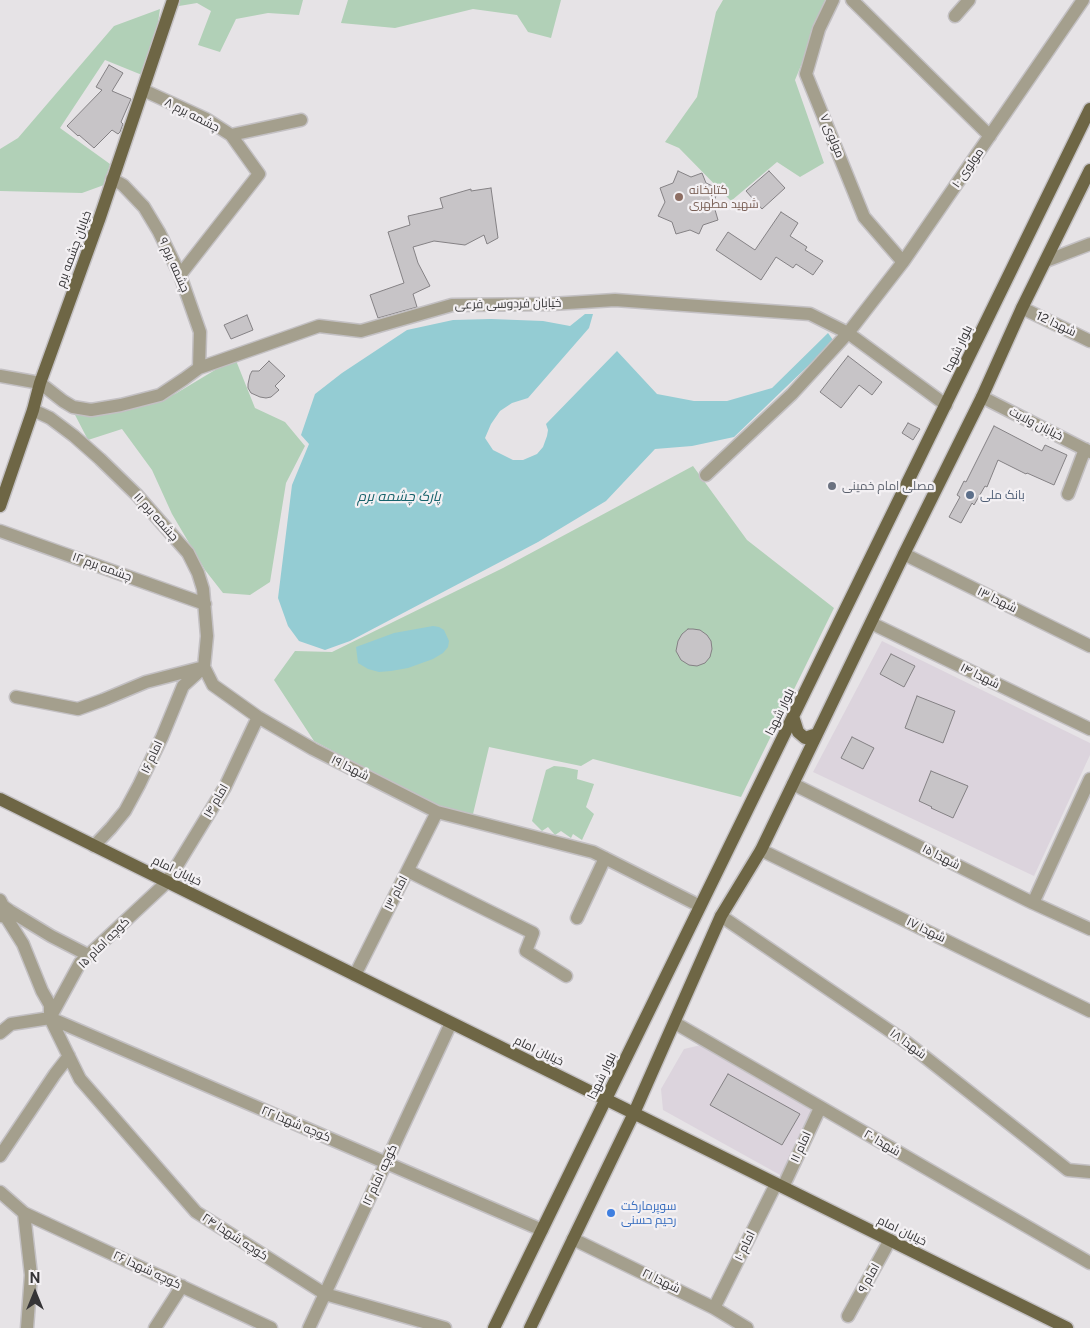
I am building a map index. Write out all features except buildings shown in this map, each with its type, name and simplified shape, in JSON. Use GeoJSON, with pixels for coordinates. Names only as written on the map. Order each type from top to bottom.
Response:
{"type":"FeatureCollection","features":[{"type":"Feature","properties":{"kind":"main road","name":"خیابان چشمه برم"},"geometry":{"type":"LineString","coordinates":[[0,506],[33,410],[40,383],[99,220],[173,0]]}},
{"type":"Feature","properties":{"kind":"main road","name":"بلوار شهدا"},"geometry":{"type":"LineString","coordinates":[[494,1328],[1090,109]]}},
{"type":"Feature","properties":{"kind":"main road"},"geometry":{"type":"LineString","coordinates":[[530,1328],[634,1113],[721,916],[762,850],[1090,170]]}},
{"type":"Feature","properties":{"kind":"main road"},"geometry":{"type":"LineString","coordinates":[[793,716],[798,732],[805,738],[817,734]]}},
{"type":"Feature","properties":{"kind":"main road","name":"خیابان امام"},"geometry":{"type":"LineString","coordinates":[[0,799],[1067,1328]]}},
{"type":"Feature","properties":{"kind":"street","name":"مولوی ۷"},"geometry":{"type":"LineString","coordinates":[[833,0],[819,29],[806,74],[864,217],[903,262]]}},
{"type":"Feature","properties":{"kind":"street"},"geometry":{"type":"LineString","coordinates":[[852,0],[990,136]]}},
{"type":"Feature","properties":{"kind":"street"},"geometry":{"type":"LineString","coordinates":[[955,16],[969,0]]}},
{"type":"Feature","properties":{"kind":"street","name":"مولوی ۱۰"},"geometry":{"type":"LineString","coordinates":[[706,475],[792,394],[848,333],[903,262],[1083,0]]}},
{"type":"Feature","properties":{"kind":"street","name":"چشمه برم ۸"},"geometry":{"type":"LineString","coordinates":[[143,90],[206,119],[231,135],[300,120]]}},
{"type":"Feature","properties":{"kind":"street"},"geometry":{"type":"LineString","coordinates":[[180,274],[259,174],[231,135]]}},
{"type":"Feature","properties":{"kind":"street","name":"چشمه برم ۹"},"geometry":{"type":"LineString","coordinates":[[112,179],[123,185],[144,207],[180,274],[200,332],[199,368]]}},
{"type":"Feature","properties":{"kind":"street"},"geometry":{"type":"LineString","coordinates":[[1046,261],[1090,244]]}},
{"type":"Feature","properties":{"kind":"street","name":"خیابان فردوسی فرعی"},"geometry":{"type":"LineString","coordinates":[[40,383],[73,407],[91,410],[160,395],[199,368],[319,326],[361,331],[452,305],[551,304],[615,300],[810,314],[848,333],[946,405]]}},
{"type":"Feature","properties":{"kind":"street","name":"شهدا 12"},"geometry":{"type":"LineString","coordinates":[[1022,308],[1090,340]]}},
{"type":"Feature","properties":{"kind":"street"},"geometry":{"type":"LineString","coordinates":[[0,376],[40,383]]}},
{"type":"Feature","properties":{"kind":"street","name":"خیابان ولایت"},"geometry":{"type":"LineString","coordinates":[[982,397],[1087,450]]}},
{"type":"Feature","properties":{"kind":"street","name":"چشمه برم ۱۱"},"geometry":{"type":"LineString","coordinates":[[33,410],[50,418],[100,459],[137,495],[188,553],[198,573],[203,589],[207,636],[204,667]]}},
{"type":"Feature","properties":{"kind":"street"},"geometry":{"type":"LineString","coordinates":[[1068,494],[1087,450]]}},
{"type":"Feature","properties":{"kind":"street","name":"چشمه برم ۱۲"},"geometry":{"type":"LineString","coordinates":[[0,530],[205,604]]}},
{"type":"Feature","properties":{"kind":"street","name":"شهدا ۱۳"},"geometry":{"type":"LineString","coordinates":[[904,554],[1089,642]]}},
{"type":"Feature","properties":{"kind":"street","name":"شهدا ۱۴"},"geometry":{"type":"LineString","coordinates":[[871,623],[1090,729]]}},
{"type":"Feature","properties":{"kind":"street"},"geometry":{"type":"LineString","coordinates":[[16,697],[78,709],[146,682],[204,667]]}},
{"type":"Feature","properties":{"kind":"street","name":"شهدا ۱۹"},"geometry":{"type":"LineString","coordinates":[[204,667],[213,686],[258,716],[313,749],[437,812],[592,852],[700,906]]}},
{"type":"Feature","properties":{"kind":"street","name":"امام ۱۶"},"geometry":{"type":"LineString","coordinates":[[94,846],[125,811],[162,737],[183,686],[204,667]]}},
{"type":"Feature","properties":{"kind":"street","name":"امام ۱۴"},"geometry":{"type":"LineString","coordinates":[[167,882],[225,787],[258,716]]}},
{"type":"Feature","properties":{"kind":"street"},"geometry":{"type":"LineString","coordinates":[[1033,903],[1090,778]]}},
{"type":"Feature","properties":{"kind":"street","name":"شهدا ۱۵"},"geometry":{"type":"LineString","coordinates":[[793,784],[1033,903],[1090,929]]}},
{"type":"Feature","properties":{"kind":"street","name":"امام ۱۳"},"geometry":{"type":"LineString","coordinates":[[355,975],[437,812]]}},
{"type":"Feature","properties":{"kind":"street","name":"شهدا ۱۷"},"geometry":{"type":"LineString","coordinates":[[762,850],[1090,1011]]}},
{"type":"Feature","properties":{"kind":"street"},"geometry":{"type":"LineString","coordinates":[[577,918],[605,858]]}},
{"type":"Feature","properties":{"kind":"street"},"geometry":{"type":"LineString","coordinates":[[408,870],[533,934],[526,951],[566,976]]}},
{"type":"Feature","properties":{"kind":"street","name":"کوچه امام ۱۵"},"geometry":{"type":"LineString","coordinates":[[50,1018],[80,963],[167,882]]}},
{"type":"Feature","properties":{"kind":"street"},"geometry":{"type":"LineString","coordinates":[[0,900],[3,906],[10,911],[88,956]]}},
{"type":"Feature","properties":{"kind":"street","name":"کوچه شهدا ۲۴"},"geometry":{"type":"LineString","coordinates":[[0,916],[6,917],[23,944],[42,991],[50,1005],[50,1018],[80,1079],[196,1212],[325,1294],[445,1328]]}},
{"type":"Feature","properties":{"kind":"street","name":"شهدا ۱۸"},"geometry":{"type":"LineString","coordinates":[[721,916],[906,1042],[1068,1170],[1090,1172]]}},
{"type":"Feature","properties":{"kind":"street"},"geometry":{"type":"LineString","coordinates":[[0,1034],[11,1024],[50,1018]]}},
{"type":"Feature","properties":{"kind":"street","name":"کوچه شهدا ۲۲"},"geometry":{"type":"LineString","coordinates":[[50,1018],[542,1230]]}},
{"type":"Feature","properties":{"kind":"street","name":"کوچه امام ۱۲"},"geometry":{"type":"LineString","coordinates":[[309,1328],[451,1023]]}},
{"type":"Feature","properties":{"kind":"street","name":"شهدا ۲۰"},"geometry":{"type":"LineString","coordinates":[[675,1023],[1090,1263]]}},
{"type":"Feature","properties":{"kind":"street"},"geometry":{"type":"LineString","coordinates":[[0,1156],[54,1074],[69,1056]]}},
{"type":"Feature","properties":{"kind":"street","name":"امام ۱۱"},"geometry":{"type":"LineString","coordinates":[[779,1186],[820,1108]]}},
{"type":"Feature","properties":{"kind":"street","name":"امام ۱۰"},"geometry":{"type":"LineString","coordinates":[[714,1308],[779,1186]]}},
{"type":"Feature","properties":{"kind":"street","name":"کوچه شهدا ۲۶"},"geometry":{"type":"LineString","coordinates":[[0,1192],[24,1213],[271,1328]]}},
{"type":"Feature","properties":{"kind":"street"},"geometry":{"type":"LineString","coordinates":[[24,1213],[31,1274],[27,1328]]}},
{"type":"Feature","properties":{"kind":"street","name":"شهدا ۲۱"},"geometry":{"type":"LineString","coordinates":[[574,1238],[714,1308],[746,1328]]}},
{"type":"Feature","properties":{"kind":"street","name":"امام ۹"},"geometry":{"type":"LineString","coordinates":[[848,1316],[890,1240]]}},
{"type":"Feature","properties":{"kind":"street"},"geometry":{"type":"LineString","coordinates":[[156,1328],[182,1286]]}},
{"type":"Feature","properties":{"kind":"shaded area"},"geometry":{"type":"Polygon","coordinates":[[[882,641],[1090,743],[1090,755],[1034,876],[813,772],[882,641]]]}},
{"type":"Feature","properties":{"kind":"shaded area"},"geometry":{"type":"Polygon","coordinates":[[[701,1045],[815,1112],[782,1176],[663,1110],[661,1089],[684,1049],[701,1045]]]}},
{"type":"Feature","properties":{"kind":"green space"},"geometry":{"type":"Polygon","coordinates":[[[180,0],[303,0],[299,15],[268,13],[236,19],[220,52],[198,45],[211,11],[197,3],[179,6],[180,0]]]}},
{"type":"Feature","properties":{"kind":"green space"},"geometry":{"type":"Polygon","coordinates":[[[348,0],[561,0],[551,38],[528,32],[517,15],[473,9],[395,28],[341,23],[348,0]]]}},
{"type":"Feature","properties":{"kind":"green space"},"geometry":{"type":"Polygon","coordinates":[[[723,0],[828,0],[795,80],[824,163],[800,177],[777,162],[731,201],[679,148],[665,142],[697,97],[716,12],[723,0]]]}},
{"type":"Feature","properties":{"kind":"green space"},"geometry":{"type":"Polygon","coordinates":[[[160,9],[157,29],[142,75],[105,60],[60,128],[110,164],[104,185],[82,193],[0,191],[0,149],[18,138],[114,26],[160,9]]]}},
{"type":"Feature","properties":{"kind":"green space"},"geometry":{"type":"Polygon","coordinates":[[[235,358],[255,408],[285,422],[305,446],[286,483],[270,582],[250,595],[223,593],[205,570],[172,514],[152,470],[122,429],[88,440],[73,411],[110,413],[175,394],[235,358]]]}},
{"type":"Feature","properties":{"kind":"green space"},"geometry":{"type":"Polygon","coordinates":[[[693,466],[747,540],[834,608],[741,797],[593,759],[581,766],[489,747],[473,814],[436,806],[314,741],[274,680],[295,651],[332,652],[503,568],[693,466]]]}},
{"type":"Feature","properties":{"kind":"green space"},"geometry":{"type":"Polygon","coordinates":[[[554,766],[578,770],[577,779],[594,784],[586,807],[594,814],[582,840],[573,834],[571,838],[561,831],[555,835],[548,827],[542,831],[532,821],[546,770],[554,766]]]}},
{"type":"Feature","properties":{"kind":"water","name":"پارک چشمه برم"},"geometry":{"type":"Polygon","coordinates":[[[585,314],[593,314],[589,328],[528,398],[512,403],[500,411],[491,424],[485,438],[493,450],[513,460],[523,460],[537,454],[543,447],[547,436],[546,424],[617,351],[657,394],[694,401],[727,401],[772,388],[828,333],[833,340],[734,437],[692,446],[655,449],[606,501],[538,542],[350,641],[325,650],[299,641],[288,626],[278,598],[292,485],[309,444],[301,435],[315,394],[342,373],[407,330],[453,320],[491,319],[543,321],[570,326],[585,314]]]}},
{"type":"Feature","properties":{"kind":"water"},"geometry":{"type":"Polygon","coordinates":[[[433,626],[444,630],[449,641],[448,647],[443,653],[433,659],[408,668],[379,672],[368,669],[358,663],[356,647],[394,633],[433,626]]]}},
{"type":"Feature","properties":{"kind":"place","name":"کتابخانه شهید مطهری"},"geometry":{"type":"Point","coordinates":[679,197]}},
{"type":"Feature","properties":{"kind":"place","name":"مصلی امام خمینی"},"geometry":{"type":"Point","coordinates":[832,486]}},
{"type":"Feature","properties":{"kind":"place","name":"بانک ملی"},"geometry":{"type":"Point","coordinates":[970,495]}},
{"type":"Feature","properties":{"kind":"place","name":"سوپرمارکت رحیم حسنی"},"geometry":{"type":"Point","coordinates":[611,1213]}}]}
